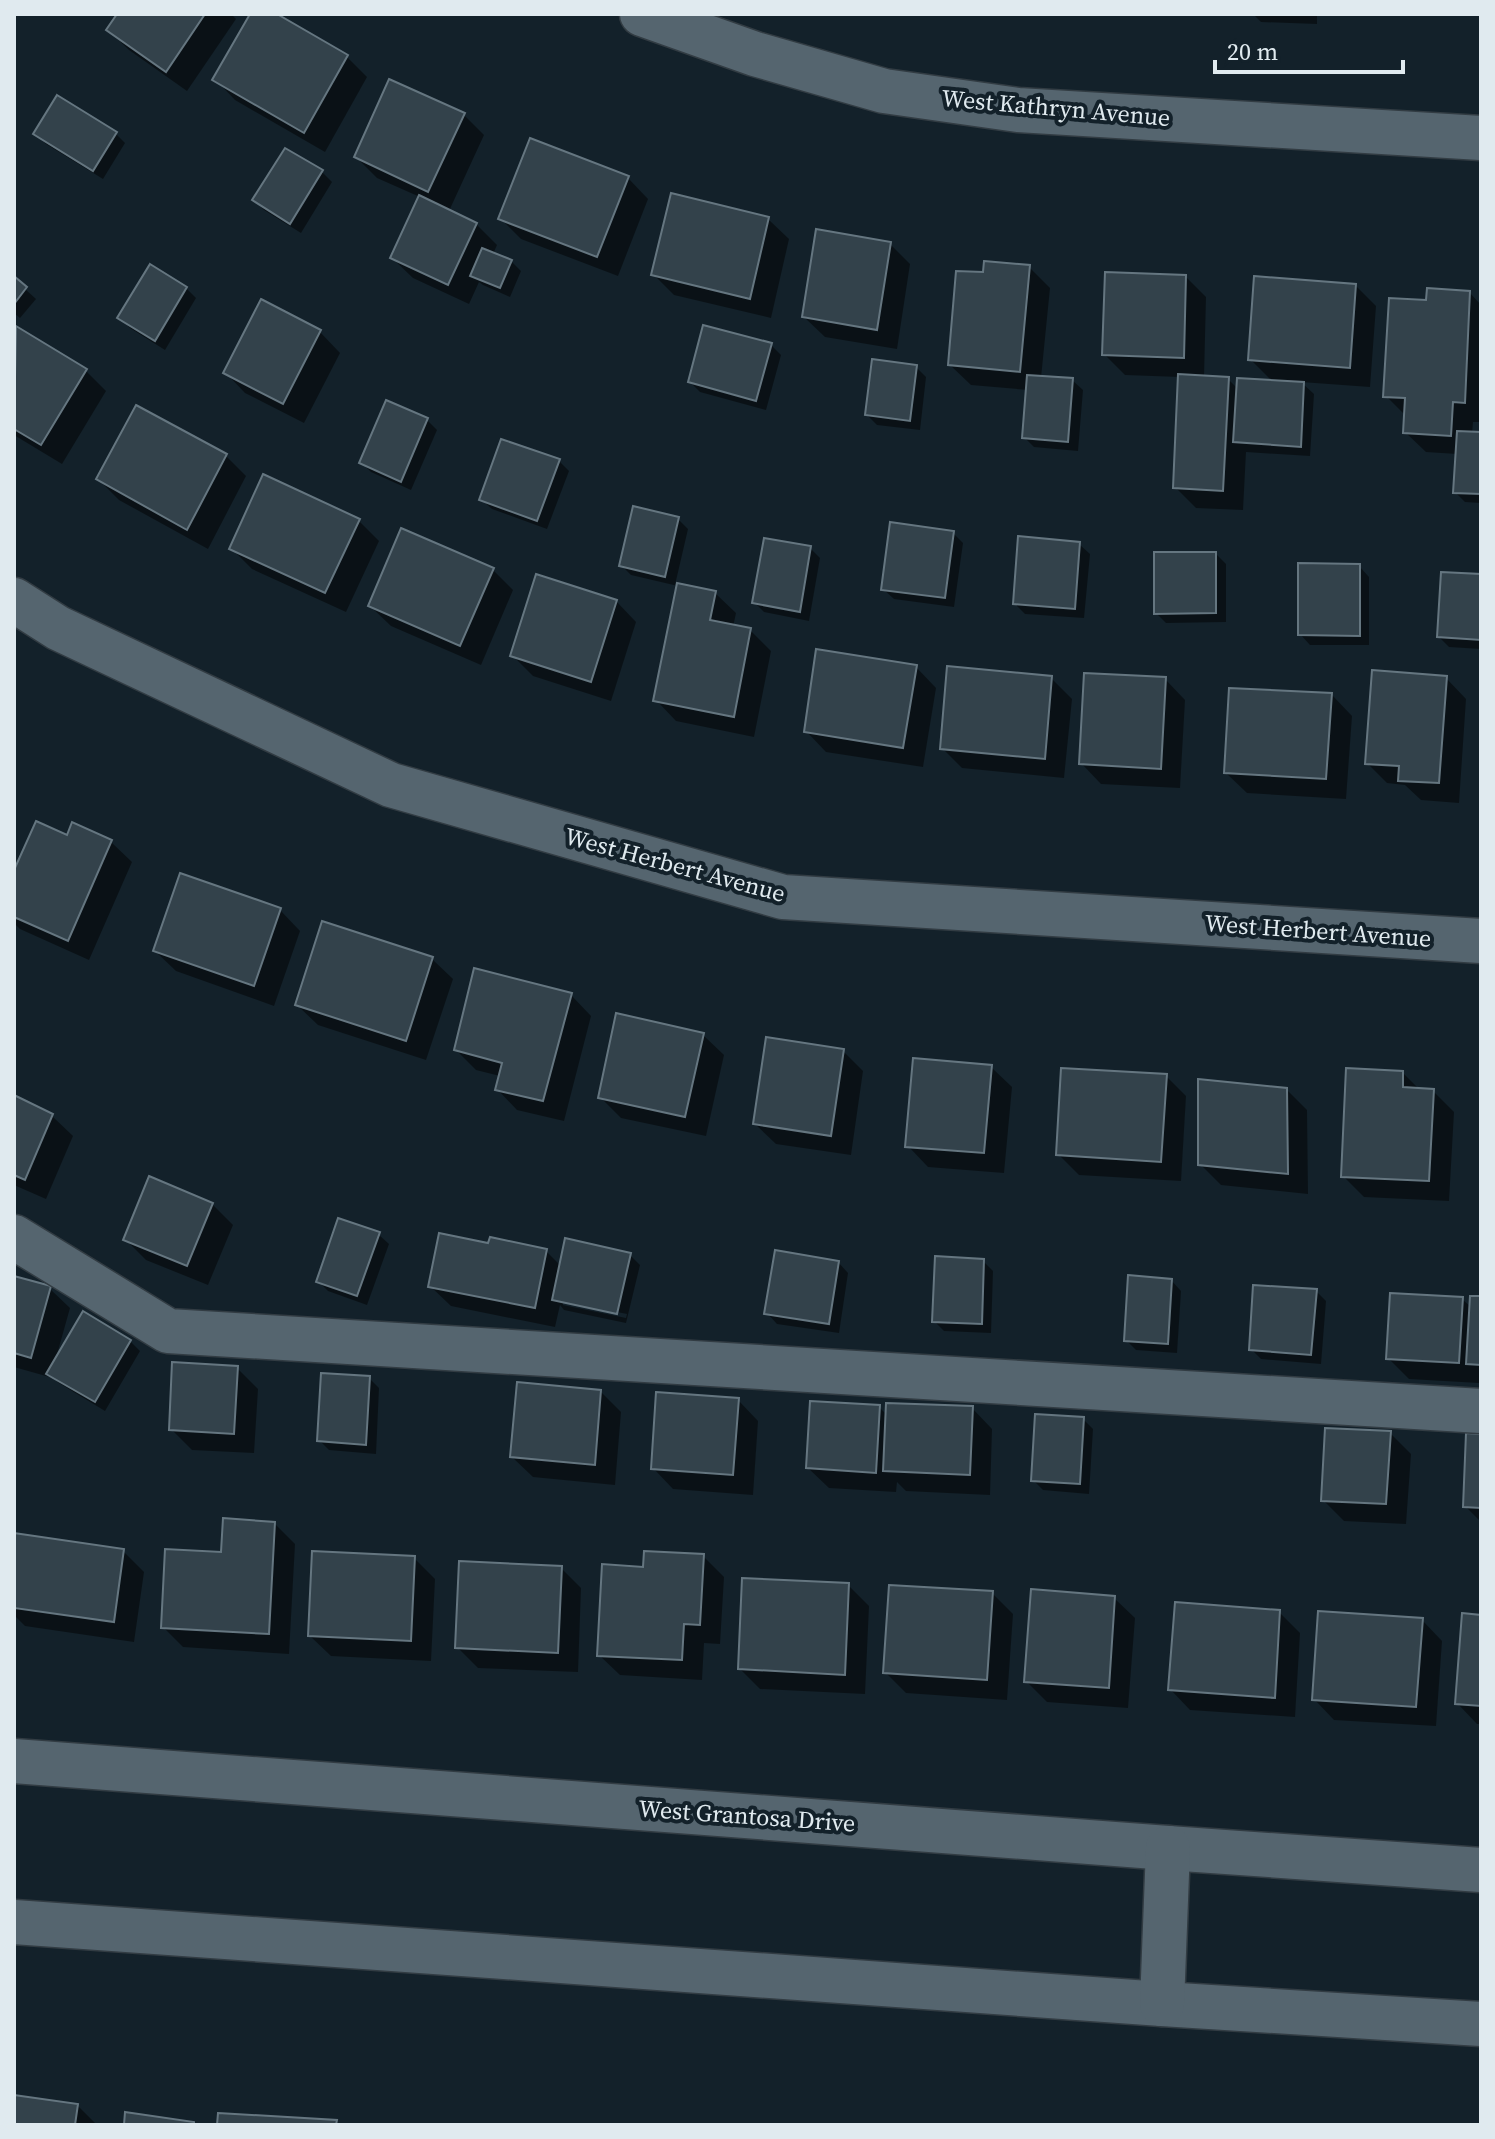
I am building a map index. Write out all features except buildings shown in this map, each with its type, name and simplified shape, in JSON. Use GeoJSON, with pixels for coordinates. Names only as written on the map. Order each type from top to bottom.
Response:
{"type":"FeatureCollection","features":[{"type":"Feature","properties":{"kind":"street","name":"West Kathryn Avenue"},"geometry":{"type":"LineString","coordinates":[[642,14],[755,54],[884,91],[1018,110],[1481,138]]}},
{"type":"Feature","properties":{"kind":"street","name":"West Herbert Avenue"},"geometry":{"type":"LineString","coordinates":[[14,600],[58,628],[391,785],[783,897],[1481,941]]}},
{"type":"Feature","properties":{"kind":"street"},"geometry":{"type":"LineString","coordinates":[[14,1237],[168,1331],[1481,1411]]}},
{"type":"Feature","properties":{"kind":"street","name":"West Grantosa Drive"},"geometry":{"type":"LineString","coordinates":[[14,1761],[1481,1870]]}},
{"type":"Feature","properties":{"kind":"street"},"geometry":{"type":"LineString","coordinates":[[1162,2004],[1168,1848]]}},
{"type":"Feature","properties":{"kind":"street"},"geometry":{"type":"LineString","coordinates":[[14,1922],[1481,2024]]}}]}
